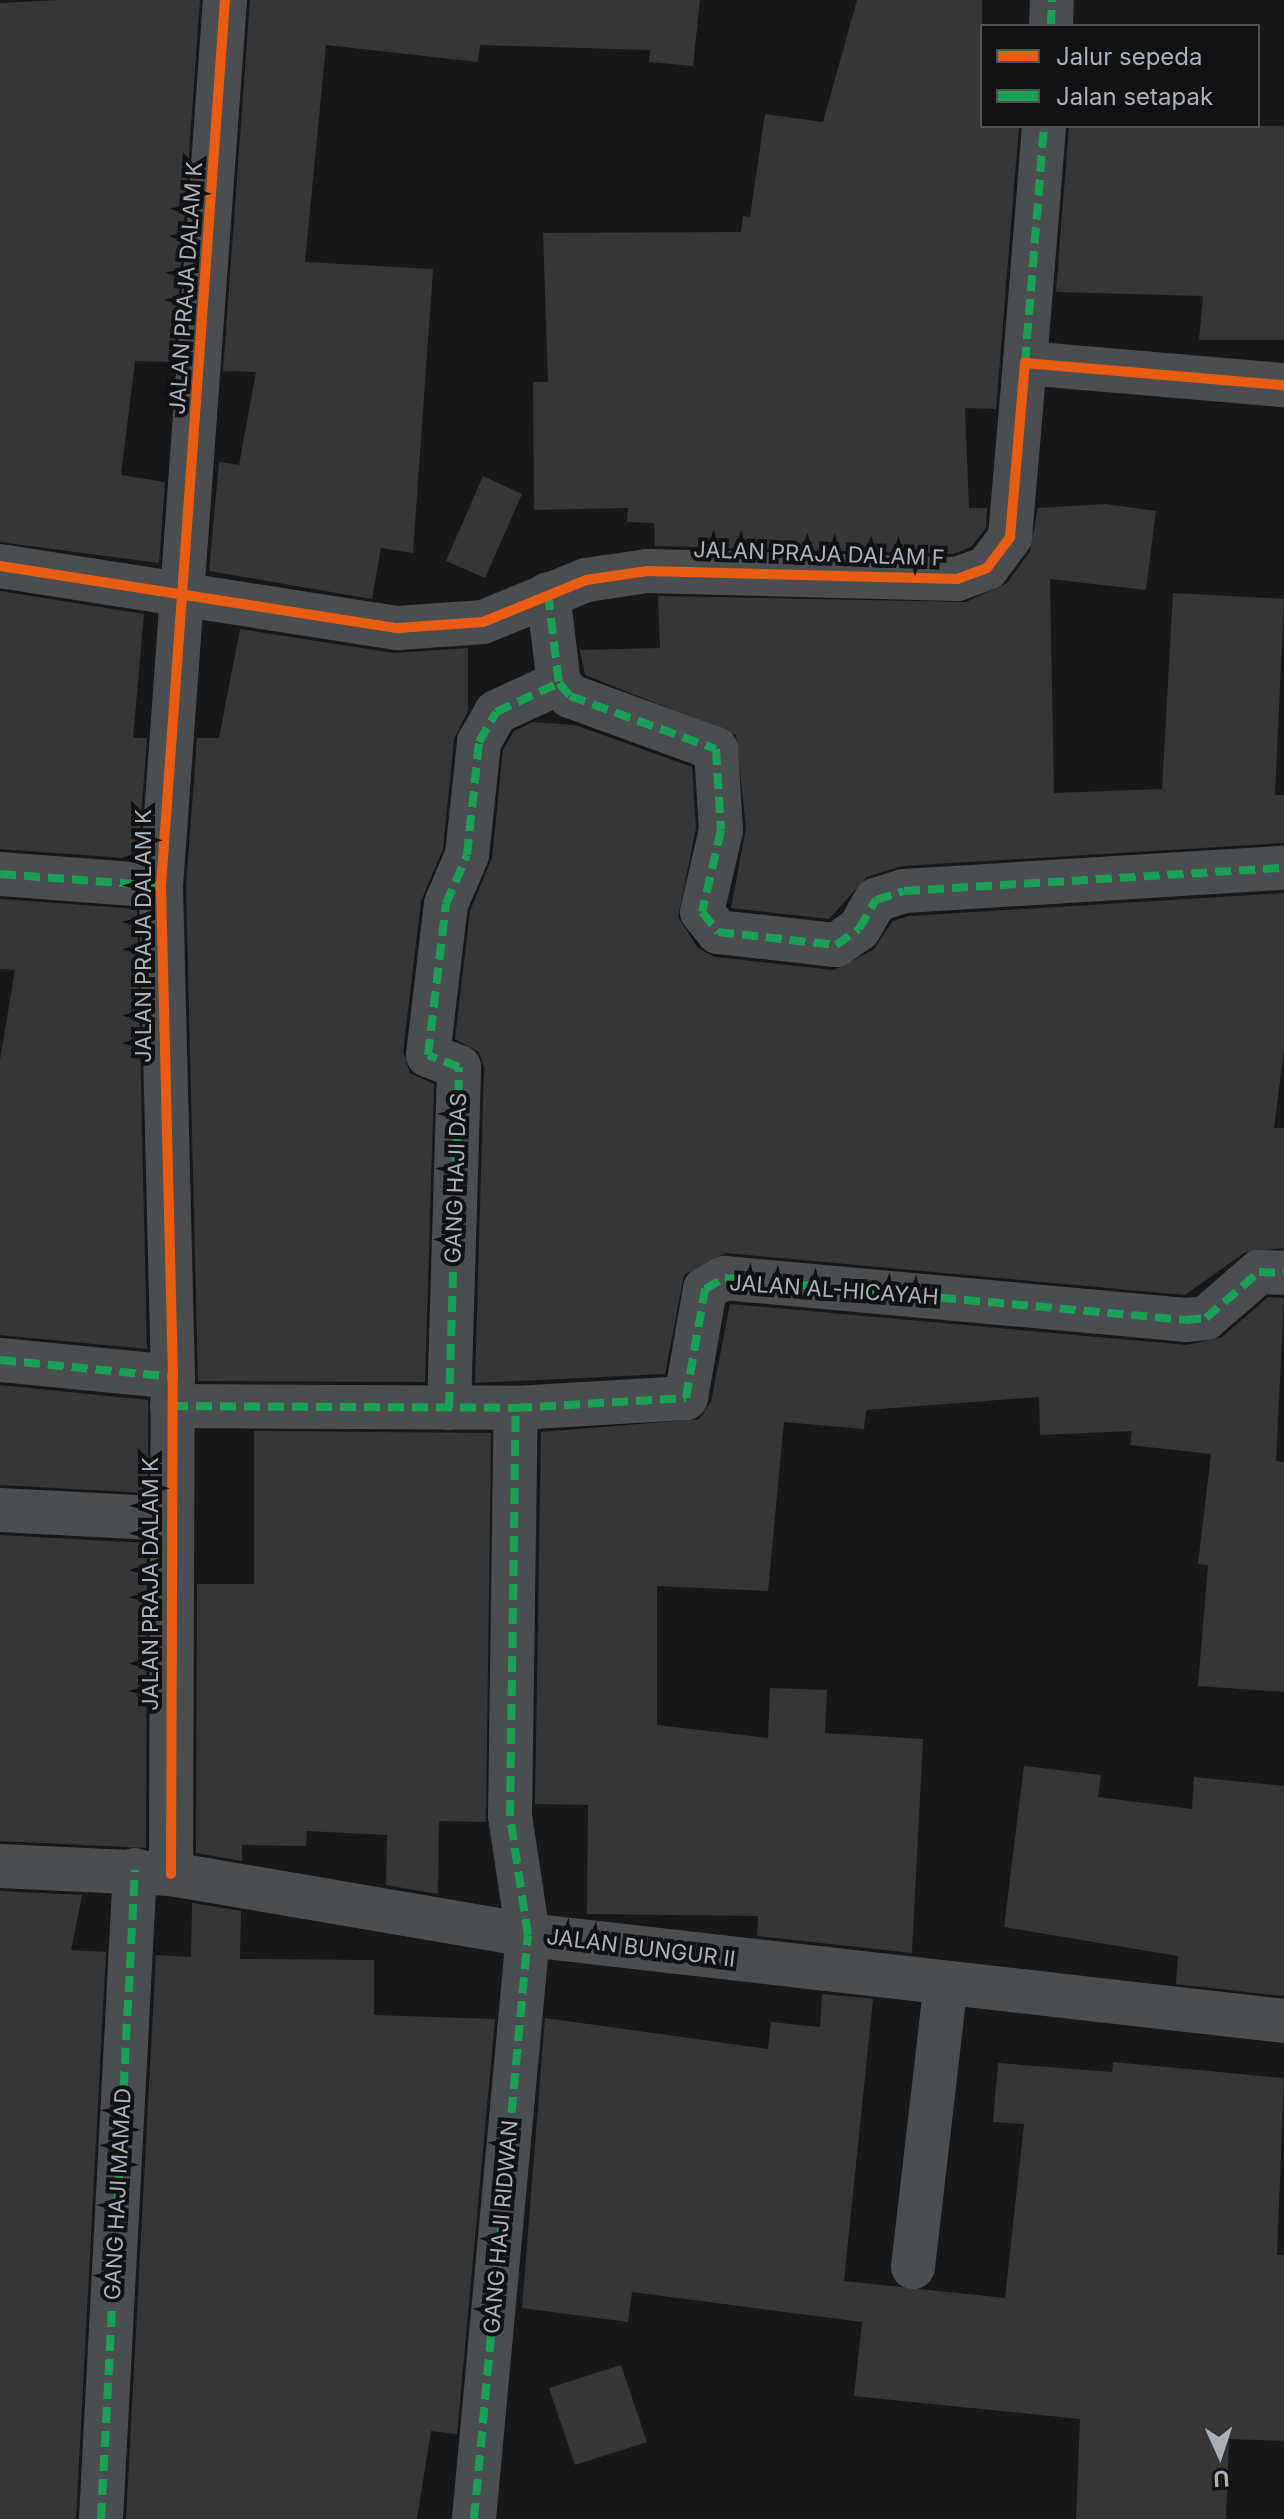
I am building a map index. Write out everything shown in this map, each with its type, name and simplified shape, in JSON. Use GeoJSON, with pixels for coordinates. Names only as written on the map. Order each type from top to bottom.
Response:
{"type":"FeatureCollection","features":[{"type":"Feature","properties":{"kind":"street","name":"JALAN PRAJA DALAM K"},"geometry":{"type":"LineString","coordinates":[[153,1872],[172,1392],[161,886],[168,726],[185,596],[225,0]]}},
{"type":"Feature","properties":{"kind":"street"},"geometry":{"type":"LineString","coordinates":[[1051,24],[1052,0]]}},
{"type":"Feature","properties":{"kind":"street","name":"JALAN PRAJA DALAM F"},"geometry":{"type":"LineString","coordinates":[[0,566],[398,628],[483,622],[548,594],[660,570],[957,579],[987,568],[1010,537],[1015,508],[1044,128]]}},
{"type":"Feature","properties":{"kind":"street"},"geometry":{"type":"LineString","coordinates":[[1025,363],[1284,385]]}},
{"type":"Feature","properties":{"kind":"street"},"geometry":{"type":"LineString","coordinates":[[548,594],[559,683],[570,696],[716,749],[721,830],[702,912],[718,932],[836,945],[859,929],[876,900],[904,891],[1284,868]]}},
{"type":"Feature","properties":{"kind":"street","name":"GANG HAJI DAS"},"geometry":{"type":"LineString","coordinates":[[449,1408],[459,1067],[428,1055],[446,904],[467,855],[479,742],[496,712],[559,683]]}},
{"type":"Feature","properties":{"kind":"street"},"geometry":{"type":"LineString","coordinates":[[0,874],[161,886]]}},
{"type":"Feature","properties":{"kind":"street","name":"JALAN AL-HICAYAH"},"geometry":{"type":"LineString","coordinates":[[0,1360],[172,1392],[449,1408],[516,1408],[686,1398],[705,1289],[725,1278],[1185,1320],[1206,1318],[1259,1272],[1284,1273]]}},
{"type":"Feature","properties":{"kind":"street","name":"GANG HAJI RIDWAN"},"geometry":{"type":"LineString","coordinates":[[474,2519],[528,1935],[510,1801],[516,1408]]}},
{"type":"Feature","properties":{"kind":"street"},"geometry":{"type":"LineString","coordinates":[[0,1510],[169,1519]]}},
{"type":"Feature","properties":{"kind":"street","name":"JALAN BUNGUR II"},"geometry":{"type":"LineString","coordinates":[[0,1866],[153,1872],[528,1935],[1284,2021]]}},
{"type":"Feature","properties":{"kind":"street","name":"GANG HAJI MAMAD"},"geometry":{"type":"LineString","coordinates":[[101,2519],[153,1872]]}},
{"type":"Feature","properties":{"kind":"street"},"geometry":{"type":"LineString","coordinates":[[913,2267],[946,1983]]}},
{"type":"Feature","properties":{"kind":"building"},"geometry":{"type":"Polygon","coordinates":[[[200,0],[174,362],[135,361],[121,475],[165,482],[159,563],[0,542],[0,3],[200,0]]]}},
{"type":"Feature","properties":{"kind":"building"},"geometry":{"type":"Polygon","coordinates":[[[250,0],[700,0],[693,66],[649,62],[650,50],[480,45],[478,62],[326,45],[305,262],[433,269],[413,553],[381,548],[372,599],[209,571],[219,462],[239,465],[256,372],[223,371],[250,0]]]}},
{"type":"Feature","properties":{"kind":"building"},"geometry":{"type":"Polygon","coordinates":[[[857,0],[982,0],[980,128],[1019,128],[996,409],[965,408],[969,508],[987,508],[986,528],[971,547],[953,554],[655,546],[654,523],[627,522],[628,508],[534,510],[533,382],[548,382],[543,233],[741,232],[743,216],[750,217],[765,114],[823,122],[857,0]]]}},
{"type":"Feature","properties":{"kind":"building"},"geometry":{"type":"Polygon","coordinates":[[[1284,126],[1284,340],[1199,340],[1203,296],[1056,292],[1069,128],[1284,126]]]}},
{"type":"Feature","properties":{"kind":"building"},"geometry":{"type":"Polygon","coordinates":[[[483,476],[522,494],[485,578],[446,561],[483,476]]]}},
{"type":"Feature","properties":{"kind":"building"},"geometry":{"type":"Polygon","coordinates":[[[1106,504],[1156,511],[1146,590],[1050,579],[1054,793],[1162,789],[1173,593],[1284,599],[1275,795],[1284,795],[1284,843],[902,866],[867,877],[829,919],[731,908],[746,828],[736,735],[585,675],[580,650],[660,648],[658,596],[966,602],[1007,583],[1030,551],[1038,508],[1106,504]]]}},
{"type":"Feature","properties":{"kind":"building"},"geometry":{"type":"Polygon","coordinates":[[[0,591],[144,614],[133,738],[147,738],[138,859],[0,849],[0,591]]]}},
{"type":"Feature","properties":{"kind":"building"},"geometry":{"type":"Polygon","coordinates":[[[240,629],[394,653],[468,648],[468,711],[454,739],[443,849],[421,901],[403,1052],[410,1073],[434,1084],[425,1382],[198,1381],[186,887],[197,738],[219,738],[240,629]]]}},
{"type":"Feature","properties":{"kind":"building"},"geometry":{"type":"Polygon","coordinates":[[[533,722],[575,725],[692,767],[696,828],[678,917],[698,948],[715,957],[834,970],[873,950],[893,921],[909,916],[1284,893],[1284,1050],[1274,1128],[1284,1128],[1284,1248],[1244,1253],[1185,1295],[726,1253],[684,1275],[665,1374],[475,1383],[484,1068],[479,1052],[455,1039],[470,911],[492,858],[503,750],[514,731],[533,722]]]}},
{"type":"Feature","properties":{"kind":"building"},"geometry":{"type":"Polygon","coordinates":[[[0,899],[137,909],[147,1349],[0,1335],[0,1060],[15,970],[0,969],[0,899]]]}},
{"type":"Feature","properties":{"kind":"building"},"geometry":{"type":"Polygon","coordinates":[[[1268,1297],[1284,1298],[1276,1461],[1284,1462],[1284,1692],[1198,1686],[1208,1565],[1198,1564],[1211,1454],[1130,1445],[1132,1431],[1040,1435],[1039,1397],[866,1410],[864,1429],[784,1422],[768,1591],[657,1586],[657,1725],[768,1738],[770,1688],[827,1690],[825,1733],[923,1739],[912,1953],[757,1936],[758,1916],[587,1914],[588,1805],[535,1804],[541,1432],[699,1419],[711,1402],[730,1304],[1187,1345],[1222,1337],[1268,1297]]]}},
{"type":"Feature","properties":{"kind":"building"},"geometry":{"type":"Polygon","coordinates":[[[0,1385],[148,1400],[148,1493],[0,1485],[0,1385]]]}},
{"type":"Feature","properties":{"kind":"building"},"geometry":{"type":"Polygon","coordinates":[[[254,1431],[491,1433],[486,1822],[439,1821],[438,1894],[386,1885],[387,1835],[307,1831],[306,1846],[242,1845],[242,1861],[196,1853],[197,1584],[254,1584],[254,1431]]]}},
{"type":"Feature","properties":{"kind":"building"},"geometry":{"type":"Polygon","coordinates":[[[0,1535],[147,1543],[146,1848],[0,1841],[0,1535]]]}},
{"type":"Feature","properties":{"kind":"building"},"geometry":{"type":"Polygon","coordinates":[[[1024,1766],[1101,1775],[1098,1797],[1192,1809],[1194,1777],[1284,1786],[1284,1996],[1176,1984],[1178,1956],[1004,1927],[1024,1766]]]}},
{"type":"Feature","properties":{"kind":"building"},"geometry":{"type":"Polygon","coordinates":[[[0,1891],[82,1895],[71,1950],[106,1952],[76,2519],[0,2519],[0,1891]]]}},
{"type":"Feature","properties":{"kind":"building"},"geometry":{"type":"Polygon","coordinates":[[[192,1903],[241,1911],[240,1959],[374,1960],[374,2015],[495,2019],[457,2434],[431,2431],[417,2519],[126,2519],[156,1955],[191,1957],[192,1903]]]}},
{"type":"Feature","properties":{"kind":"building"},"geometry":{"type":"Polygon","coordinates":[[[822,1994],[873,1999],[844,2281],[1005,2298],[1024,2124],[993,2122],[998,2063],[1112,2072],[1113,2062],[1284,2078],[1277,2255],[1284,2255],[1284,2441],[1229,2439],[1226,2519],[1076,2519],[1080,2419],[854,2396],[862,2322],[632,2292],[628,2322],[522,2308],[545,2018],[768,2049],[771,2022],[820,2027],[822,1994]]]}},
{"type":"Feature","properties":{"kind":"building"},"geometry":{"type":"Polygon","coordinates":[[[621,2365],[647,2442],[575,2465],[549,2388],[621,2365]]]}},
{"type":"Feature","properties":{"kind":"marked path"},"geometry":{"type":"LineString","coordinates":[[1051,24],[1052,0]]}},
{"type":"Feature","properties":{"kind":"marked path"},"geometry":{"type":"LineString","coordinates":[[1025,363],[1044,128]]}},
{"type":"Feature","properties":{"kind":"marked path"},"geometry":{"type":"LineString","coordinates":[[548,594],[559,683],[570,696],[716,749],[721,830],[702,912],[718,932],[836,945],[859,929],[876,900],[904,891],[1284,868]]}},
{"type":"Feature","properties":{"kind":"marked path"},"geometry":{"type":"LineString","coordinates":[[449,1408],[459,1067],[428,1055],[446,904],[467,855],[479,742],[496,712],[559,683]]}},
{"type":"Feature","properties":{"kind":"marked path"},"geometry":{"type":"LineString","coordinates":[[0,874],[161,886]]}},
{"type":"Feature","properties":{"kind":"marked path"},"geometry":{"type":"LineString","coordinates":[[172,1406],[516,1408],[686,1398],[705,1289],[725,1278],[1185,1320],[1206,1318],[1259,1272],[1284,1273]]}},
{"type":"Feature","properties":{"kind":"marked path"},"geometry":{"type":"LineString","coordinates":[[0,1360],[173,1377]]}},
{"type":"Feature","properties":{"kind":"marked path"},"geometry":{"type":"LineString","coordinates":[[474,2519],[528,1935],[510,1816],[516,1408]]}},
{"type":"Feature","properties":{"kind":"marked path"},"geometry":{"type":"LineString","coordinates":[[101,2519],[135,1870]]}},
{"type":"Feature","properties":{"kind":"cycle path"},"geometry":{"type":"LineString","coordinates":[[171,1874],[173,1377],[161,886],[225,0]]}},
{"type":"Feature","properties":{"kind":"cycle path"},"geometry":{"type":"LineString","coordinates":[[0,566],[398,628],[483,622],[586,580],[647,571],[957,579],[987,568],[1010,537],[1025,363],[1284,385]]}}]}
